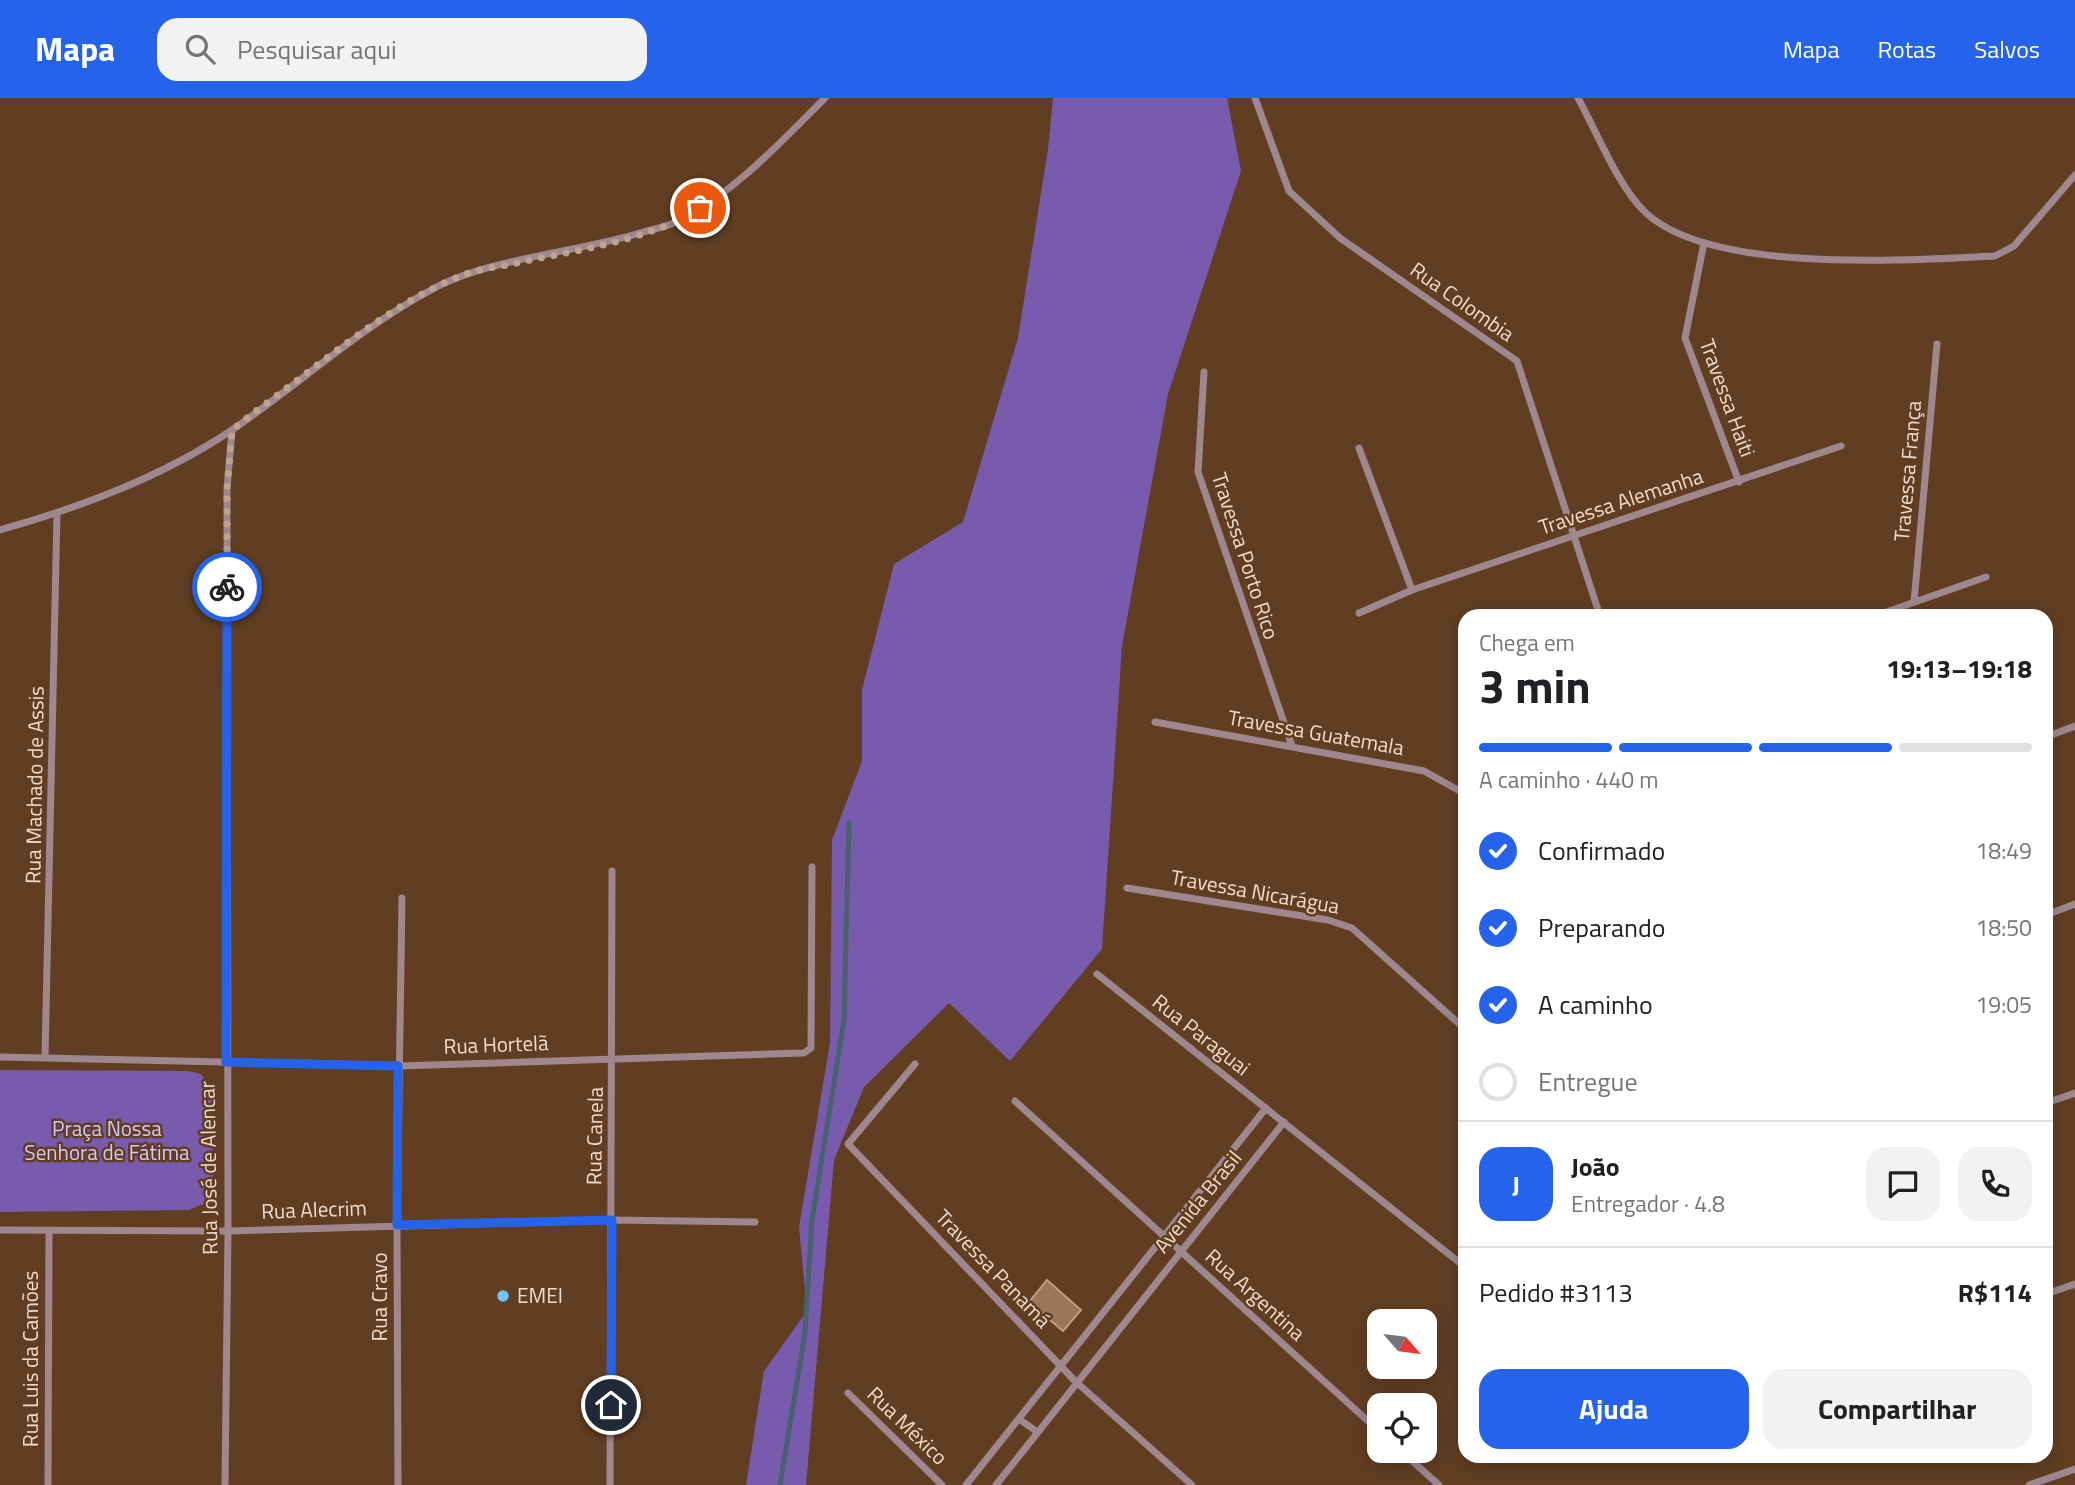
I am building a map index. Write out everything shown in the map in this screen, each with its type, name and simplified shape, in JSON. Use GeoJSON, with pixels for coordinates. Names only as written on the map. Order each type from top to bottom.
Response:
{"type":"FeatureCollection","features":[{"type":"Feature","properties":{"kind":"street"},"geometry":{"type":"LineString","coordinates":[[0,530],[57,514],[137,482],[232,430],[390,315],[432,289],[468,274],[617,240],[679,221],[722,194],[769,155],[825,98]]}},
{"type":"Feature","properties":{"kind":"street","name":"Rua Colombia"},"geometry":{"type":"LineString","coordinates":[[1255,98],[1289,191],[1340,238],[1517,361],[1598,609]]}},
{"type":"Feature","properties":{"kind":"street"},"geometry":{"type":"LineString","coordinates":[[1578,98],[1630,192],[1644,211],[1662,226],[1704,243],[1790,260],[1994,256],[2014,246],[2075,175]]}},
{"type":"Feature","properties":{"kind":"street","name":"Travessa Haiti"},"geometry":{"type":"LineString","coordinates":[[1704,243],[1685,338],[1739,482]]}},
{"type":"Feature","properties":{"kind":"street","name":"Travessa França"},"geometry":{"type":"LineString","coordinates":[[1914,602],[1937,344]]}},
{"type":"Feature","properties":{"kind":"street","name":"Travessa Porto Rico"},"geometry":{"type":"LineString","coordinates":[[1204,372],[1198,472],[1292,746]]}},
{"type":"Feature","properties":{"kind":"street","name":"Rua José de Alencar"},"geometry":{"type":"LineString","coordinates":[[225,1485],[228,1231],[227,503],[232,430]]}},
{"type":"Feature","properties":{"kind":"street","name":"Travessa Alemanha"},"geometry":{"type":"LineString","coordinates":[[1359,613],[1412,590],[1841,446]]}},
{"type":"Feature","properties":{"kind":"street"},"geometry":{"type":"LineString","coordinates":[[1359,448],[1412,590]]}},
{"type":"Feature","properties":{"kind":"street","name":"Rua Machado de Assis"},"geometry":{"type":"LineString","coordinates":[[46,1057],[57,514]]}},
{"type":"Feature","properties":{"kind":"street"},"geometry":{"type":"LineString","coordinates":[[1894,609],[1986,577]]}},
{"type":"Feature","properties":{"kind":"street","name":"Travessa Guatemala"},"geometry":{"type":"LineString","coordinates":[[1155,722],[1424,771],[1458,790]]}},
{"type":"Feature","properties":{"kind":"street"},"geometry":{"type":"LineString","coordinates":[[2053,734],[2075,726]]}},
{"type":"Feature","properties":{"kind":"street","name":"Rua Hortelã"},"geometry":{"type":"LineString","coordinates":[[0,1057],[398,1066],[804,1053],[811,1048],[812,867]]}},
{"type":"Feature","properties":{"kind":"street","name":"Rua Canela"},"geometry":{"type":"LineString","coordinates":[[610,1485],[614,1059],[612,871]]}},
{"type":"Feature","properties":{"kind":"street","name":"Travessa Nicarágua"},"geometry":{"type":"LineString","coordinates":[[1126,888],[1328,920],[1352,928],[1458,1023]]}},
{"type":"Feature","properties":{"kind":"street","name":"Rua Cravo"},"geometry":{"type":"LineString","coordinates":[[398,1485],[398,1066],[402,898]]}},
{"type":"Feature","properties":{"kind":"street"},"geometry":{"type":"LineString","coordinates":[[2053,913],[2074,908]]}},
{"type":"Feature","properties":{"kind":"street","name":"Rua Paraguai"},"geometry":{"type":"LineString","coordinates":[[1097,974],[1284,1122]]}},
{"type":"Feature","properties":{"kind":"street","name":"Travessa Panamá"},"geometry":{"type":"LineString","coordinates":[[915,1064],[848,1144],[1075,1381],[1192,1485]]}},
{"type":"Feature","properties":{"kind":"street"},"geometry":{"type":"LineString","coordinates":[[2053,1101],[2075,1093]]}},
{"type":"Feature","properties":{"kind":"street","name":"Rua Argentina"},"geometry":{"type":"LineString","coordinates":[[1015,1101],[1367,1420]]}},
{"type":"Feature","properties":{"kind":"street","name":"Avenida Brasil"},"geometry":{"type":"LineString","coordinates":[[966,1485],[1266,1108]]}},
{"type":"Feature","properties":{"kind":"street"},"geometry":{"type":"LineString","coordinates":[[1284,1122],[1458,1261]]}},
{"type":"Feature","properties":{"kind":"street","name":"Avenida Brasil"},"geometry":{"type":"LineString","coordinates":[[996,1485],[1075,1381],[1284,1122]]}},
{"type":"Feature","properties":{"kind":"street","name":"Rua Alecrim"},"geometry":{"type":"LineString","coordinates":[[0,1230],[49,1233],[228,1231],[612,1220],[755,1222]]}},
{"type":"Feature","properties":{"kind":"street","name":"Rua Luis da Camões"},"geometry":{"type":"LineString","coordinates":[[48,1485],[49,1233]]}},
{"type":"Feature","properties":{"kind":"street"},"geometry":{"type":"LineString","coordinates":[[2053,1292],[2075,1284]]}},
{"type":"Feature","properties":{"kind":"street","name":"Rua México"},"geometry":{"type":"LineString","coordinates":[[848,1393],[942,1485]]}},
{"type":"Feature","properties":{"kind":"street"},"geometry":{"type":"LineString","coordinates":[[1019,1419],[1036,1431]]}},
{"type":"Feature","properties":{"kind":"street"},"geometry":{"type":"LineString","coordinates":[[1414,1463],[1439,1485]]}},
{"type":"Feature","properties":{"kind":"street"},"geometry":{"type":"LineString","coordinates":[[2029,1485],[2075,1469]]}},
{"type":"Feature","properties":{"kind":"green space"},"geometry":{"type":"Polygon","coordinates":[[[1053,98],[1227,98],[1241,171],[1168,394],[1122,646],[1102,949],[1010,1061],[949,1003],[864,1087],[834,1160],[806,1485],[746,1485],[764,1371],[807,1311],[799,1227],[830,1043],[832,840],[862,761],[862,690],[894,564],[963,522],[1018,338],[1048,149],[1053,98]]]}},
{"type":"Feature","properties":{"kind":"green space","name":"Praça Nossa Senhora de Fátima"},"geometry":{"type":"Polygon","coordinates":[[[0,1070],[188,1071],[201,1074],[212,1091],[213,1189],[208,1202],[189,1210],[0,1212],[0,1070]]]}},
{"type":"Feature","properties":{"kind":"building"},"geometry":{"type":"Polygon","coordinates":[[[1047,1280],[1081,1310],[1063,1331],[1029,1302],[1047,1280]]]}},
{"type":"Feature","properties":{"kind":"waterway"},"geometry":{"type":"LineString","coordinates":[[780,1485],[805,1333],[812,1220],[844,1020],[849,823]]}},
{"type":"Feature","properties":{"kind":"way so far"},"geometry":{"type":"LineString","coordinates":[[227,587],[227,489],[232,430],[390,315],[432,289],[468,274],[617,240],[679,221],[700,208]]}},
{"type":"Feature","properties":{"kind":"place","name":"EMEI"},"geometry":{"type":"Point","coordinates":[503,1296]}},
{"type":"Feature","properties":{"kind":"route"},"geometry":{"type":"LineString","coordinates":[[227,587],[226,1062],[398,1066],[397,1225],[612,1220],[611,1405]]}}]}
